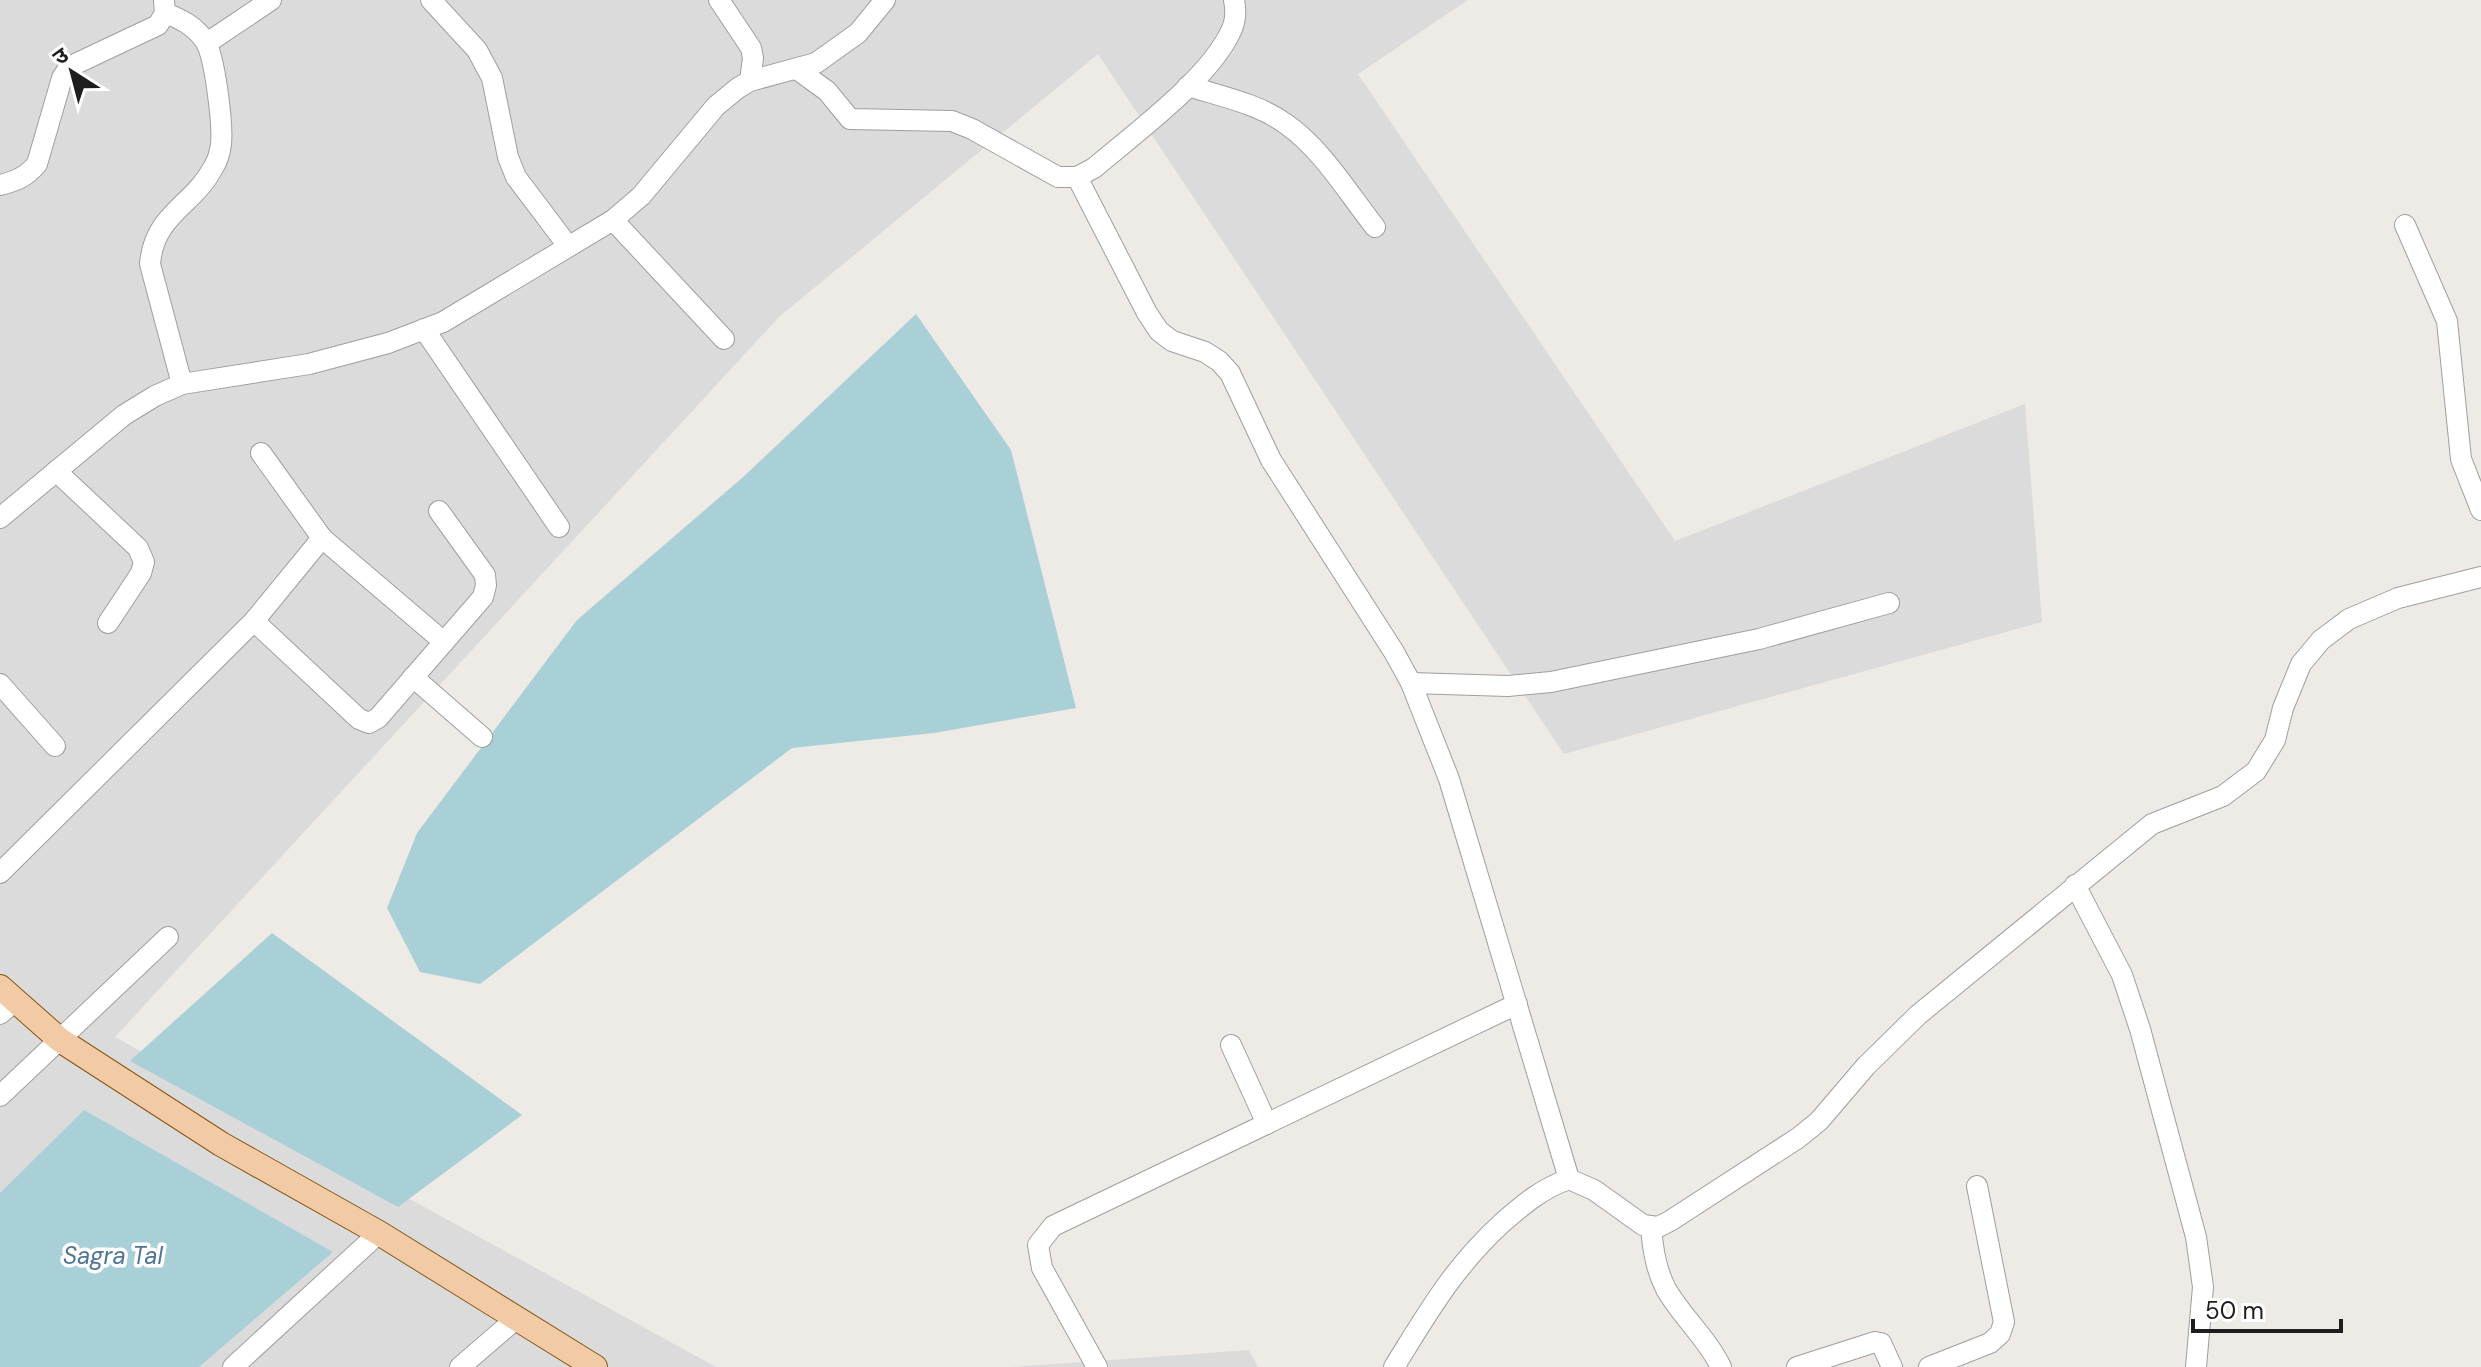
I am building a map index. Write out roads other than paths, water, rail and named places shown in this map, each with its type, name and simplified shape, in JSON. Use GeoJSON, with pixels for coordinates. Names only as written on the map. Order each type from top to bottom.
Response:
{"type":"FeatureCollection","features":[{"type":"Feature","properties":{"kind":"main road"},"geometry":{"type":"LineString","coordinates":[[5,1001],[221,1144],[379,1233],[595,1367]]}},
{"type":"Feature","properties":{"kind":"street"},"geometry":{"type":"LineString","coordinates":[[207,43],[271,0]]}},
{"type":"Feature","properties":{"kind":"street"},"geometry":{"type":"LineString","coordinates":[[431,0],[477,50],[492,78],[508,157],[516,177],[568,246]]}},
{"type":"Feature","properties":{"kind":"street"},"geometry":{"type":"LineString","coordinates":[[719,0],[751,48],[750,81]]}},
{"type":"Feature","properties":{"kind":"street"},"geometry":{"type":"LineString","coordinates":[[798,70],[827,91],[850,119],[952,121],[1058,177],[1077,177],[1094,168],[1188,86],[1232,30],[1236,10],[1234,0]]}},
{"type":"Feature","properties":{"kind":"street"},"geometry":{"type":"LineString","coordinates":[[1,513],[124,415],[182,384],[309,364],[388,343],[443,322],[613,220],[641,196],[716,106],[750,81],[798,70],[840,48],[858,33],[881,2]]}},
{"type":"Feature","properties":{"kind":"street"},"geometry":{"type":"LineString","coordinates":[[0,185],[29,174],[37,164],[62,78],[69,67],[144,34],[158,25],[164,6],[198,31],[207,43],[212,58],[222,141],[219,156],[211,172],[159,231],[152,244],[150,264],[182,384]]}},
{"type":"Feature","properties":{"kind":"street"},"geometry":{"type":"LineString","coordinates":[[1188,86],[1260,110],[1286,123],[1315,151],[1375,227]]}},
{"type":"Feature","properties":{"kind":"street"},"geometry":{"type":"LineString","coordinates":[[1077,177],[1159,331],[1172,341],[1205,352],[1230,373],[1271,460],[1411,683],[1449,779],[1569,1179]]}},
{"type":"Feature","properties":{"kind":"street"},"geometry":{"type":"LineString","coordinates":[[613,220],[724,339]]}},
{"type":"Feature","properties":{"kind":"street"},"geometry":{"type":"LineString","coordinates":[[2405,225],[2447,321],[2461,459],[2481,510]]}},
{"type":"Feature","properties":{"kind":"street"},"geometry":{"type":"LineString","coordinates":[[424,329],[559,527]]}},
{"type":"Feature","properties":{"kind":"street"},"geometry":{"type":"LineString","coordinates":[[261,453],[322,538],[444,642]]}},
{"type":"Feature","properties":{"kind":"street"},"geometry":{"type":"LineString","coordinates":[[56,471],[138,548],[144,562],[141,573],[108,623]]}},
{"type":"Feature","properties":{"kind":"street"},"geometry":{"type":"LineString","coordinates":[[254,621],[359,719],[369,723],[378,718],[483,597],[485,575],[439,511]]}},
{"type":"Feature","properties":{"kind":"street"},"geometry":{"type":"LineString","coordinates":[[0,873],[254,621],[322,538]]}},
{"type":"Feature","properties":{"kind":"street"},"geometry":{"type":"LineString","coordinates":[[1394,1367],[1450,1278],[1474,1248],[1534,1195],[1569,1179],[1594,1190],[1628,1216],[1651,1228],[1670,1221],[1808,1129],[1918,1015],[2152,824],[2223,796],[2256,771],[2275,740],[2283,708],[2301,664],[2321,640],[2349,619],[2398,598],[2481,577]]}},
{"type":"Feature","properties":{"kind":"street"},"geometry":{"type":"LineString","coordinates":[[1411,683],[1508,686],[1564,679],[1759,639],[1889,603]]}},
{"type":"Feature","properties":{"kind":"street"},"geometry":{"type":"LineString","coordinates":[[413,677],[482,737]]}},
{"type":"Feature","properties":{"kind":"street"},"geometry":{"type":"LineString","coordinates":[[0,684],[55,746]]}},
{"type":"Feature","properties":{"kind":"street"},"geometry":{"type":"LineString","coordinates":[[2075,885],[2122,975],[2140,1029],[2196,1237],[2203,1287],[2196,1367]]}},
{"type":"Feature","properties":{"kind":"street"},"geometry":{"type":"LineString","coordinates":[[0,1096],[168,937]]}},
{"type":"Feature","properties":{"kind":"street"},"geometry":{"type":"LineString","coordinates":[[1097,1367],[1042,1268],[1038,1245],[1053,1226],[1517,1004]]}},
{"type":"Feature","properties":{"kind":"street"},"geometry":{"type":"LineString","coordinates":[[1231,1045],[1267,1124]]}},
{"type":"Feature","properties":{"kind":"street"},"geometry":{"type":"LineString","coordinates":[[1929,1367],[1990,1343],[2000,1334],[2004,1322],[1977,1186]]}},
{"type":"Feature","properties":{"kind":"street"},"geometry":{"type":"LineString","coordinates":[[1651,1228],[1655,1260],[1666,1289],[1715,1354],[1721,1367]]}},
{"type":"Feature","properties":{"kind":"street"},"geometry":{"type":"LineString","coordinates":[[233,1367],[254,1360],[379,1233]]}},
{"type":"Feature","properties":{"kind":"street"},"geometry":{"type":"LineString","coordinates":[[460,1367],[517,1318]]}},
{"type":"Feature","properties":{"kind":"street"},"geometry":{"type":"LineString","coordinates":[[1797,1367],[1875,1342],[1881,1343],[1886,1350],[1892,1367]]}},
{"type":"Feature","properties":{"kind":"water"},"geometry":{"type":"Polygon","coordinates":[[[916,314],[1011,450],[1076,708],[934,733],[792,748],[480,984],[420,972],[387,908],[417,833],[577,620],[742,478],[916,314]]]}},
{"type":"Feature","properties":{"kind":"water"},"geometry":{"type":"Polygon","coordinates":[[[272,933],[522,1115],[398,1207],[130,1061],[272,933]]]}},
{"type":"Feature","properties":{"kind":"water","name":"Sagra Tal"},"geometry":{"type":"Polygon","coordinates":[[[84,1110],[333,1252],[199,1367],[0,1367],[0,1193],[84,1110]]]}}]}
